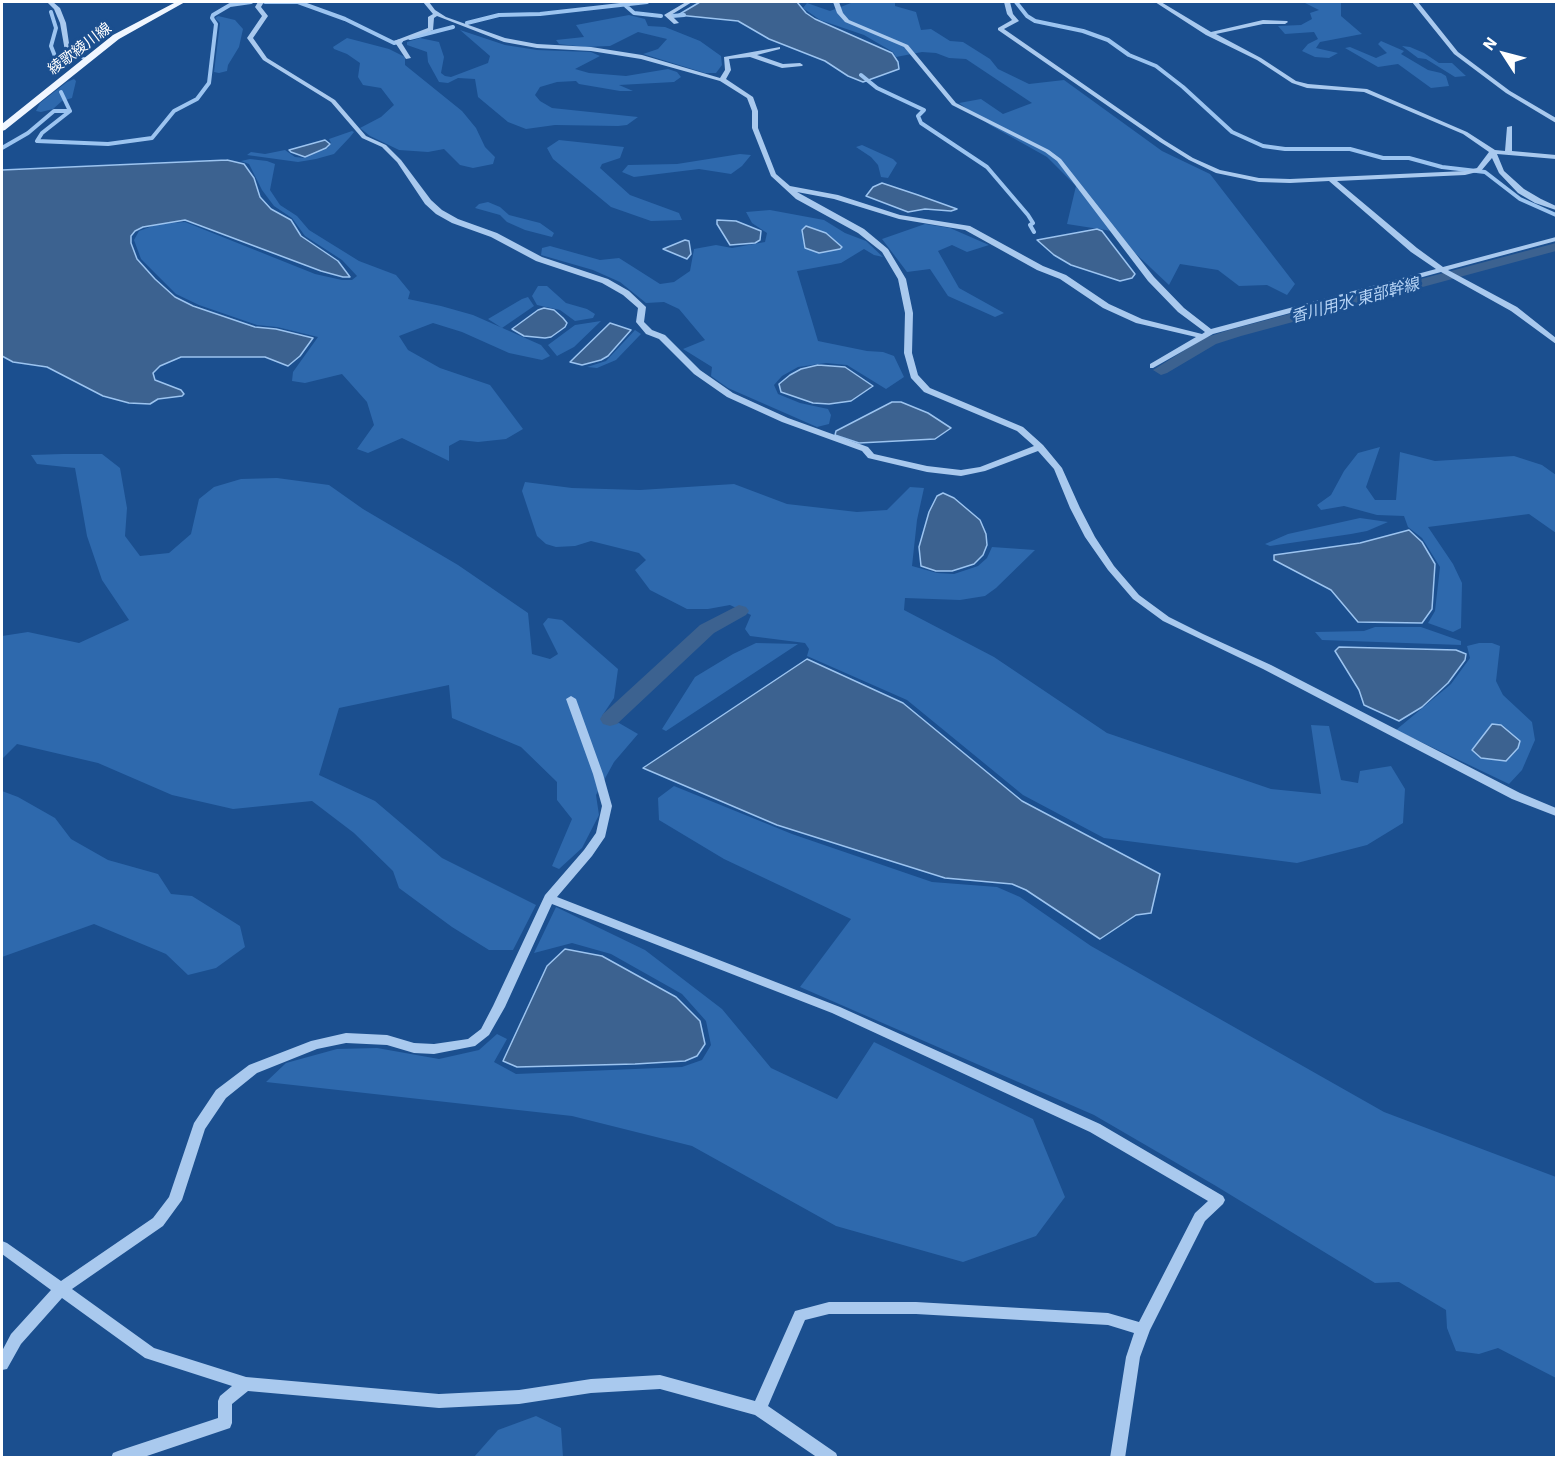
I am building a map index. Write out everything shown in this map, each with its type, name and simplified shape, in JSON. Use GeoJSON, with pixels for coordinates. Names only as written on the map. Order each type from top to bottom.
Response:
{"type":"FeatureCollection","features":[{"type":"Feature","properties":{"kind":"main road","name":"綾歌綾川線"},"geometry":{"type":"LineString","coordinates":[[2,128],[86,59],[141,22],[182,2]]}},
{"type":"Feature","properties":{"kind":"street"},"geometry":{"type":"LineString","coordinates":[[50,2],[57,8],[63,23],[67,50],[72,56],[86,59]]}},
{"type":"Feature","properties":{"kind":"street"},"geometry":{"type":"LineString","coordinates":[[261,2],[258,7],[265,16],[250,38],[265,58],[333,101],[364,137],[384,146],[399,161],[428,202],[439,212],[455,221],[494,235],[539,259],[605,281],[626,293],[642,307],[640,322],[649,332],[662,337],[697,372],[730,396],[784,420],[865,448],[871,456],[927,468],[961,473],[972,471],[1040,447]]}},
{"type":"Feature","properties":{"kind":"street"},"geometry":{"type":"LineString","coordinates":[[426,2],[436,14],[519,44],[618,52],[722,80],[750,97],[755,111],[755,128],[773,175],[786,187],[861,231],[885,251],[902,279],[909,313],[908,353],[914,376],[927,390],[1020,429],[1040,447],[1058,468],[1074,508],[1111,568],[1136,597],[1166,619],[1267,667],[1516,796],[1557,812]]}},
{"type":"Feature","properties":{"kind":"street"},"geometry":{"type":"LineString","coordinates":[[676,23],[667,15],[689,2]]}},
{"type":"Feature","properties":{"kind":"street"},"geometry":{"type":"LineString","coordinates":[[836,2],[840,13],[847,21],[906,46],[954,104],[1047,151],[1059,160],[1151,279],[1206,334]]}},
{"type":"Feature","properties":{"kind":"street"},"geometry":{"type":"LineString","coordinates":[[1007,2],[1010,14],[1016,21],[1000,29],[1162,141],[1198,163],[1235,177],[1259,180],[1332,180],[1477,170],[1493,152]]}},
{"type":"Feature","properties":{"kind":"street"},"geometry":{"type":"LineString","coordinates":[[1158,2],[1208,34],[1259,59],[1294,82],[1307,86],[1365,90],[1380,95],[1465,133],[1493,152],[1557,157]]}},
{"type":"Feature","properties":{"kind":"street"},"geometry":{"type":"LineString","coordinates":[[1415,2],[1456,53],[1508,92],[1557,121]]}},
{"type":"Feature","properties":{"kind":"street"},"geometry":{"type":"LineString","coordinates":[[408,58],[398,42],[431,29],[430,17],[436,14]]}},
{"type":"Feature","properties":{"kind":"street"},"geometry":{"type":"LineString","coordinates":[[1208,34],[1263,22],[1286,22]]}},
{"type":"Feature","properties":{"kind":"street"},"geometry":{"type":"LineString","coordinates":[[722,80],[728,70],[726,58],[778,48]]}},
{"type":"Feature","properties":{"kind":"street"},"geometry":{"type":"LineString","coordinates":[[750,55],[782,66],[800,65]]}},
{"type":"Feature","properties":{"kind":"street"},"geometry":{"type":"LineString","coordinates":[[1508,154],[1510,127]]}},
{"type":"Feature","properties":{"kind":"street"},"geometry":{"type":"LineString","coordinates":[[1493,152],[1501,172],[1509,180],[1538,201],[1557,208]]}},
{"type":"Feature","properties":{"kind":"street"},"geometry":{"type":"LineString","coordinates":[[1332,180],[1414,250],[1449,273],[1514,309],[1557,342]]}},
{"type":"Feature","properties":{"kind":"street"},"geometry":{"type":"LineString","coordinates":[[786,187],[836,197],[899,217],[949,223],[967,228],[1040,268],[1063,277],[1107,306],[1139,321],[1206,334]]}},
{"type":"Feature","properties":{"kind":"street"},"geometry":{"type":"LineString","coordinates":[[1153,366],[1206,334],[1449,273],[1557,239]]}},
{"type":"Feature","properties":{"kind":"street"},"geometry":{"type":"LineString","coordinates":[[2,1364],[16,1339],[62,1288],[158,1222],[175,1200],[199,1127],[221,1095],[253,1069],[315,1044],[346,1038],[387,1040],[414,1048],[434,1049],[471,1043],[485,1032],[549,898],[588,853],[601,834],[607,806],[571,699]]}},
{"type":"Feature","properties":{"kind":"street"},"geometry":{"type":"LineString","coordinates":[[549,898],[836,1010],[1095,1128],[1218,1200],[1200,1217],[1143,1329],[1132,1357],[1117,1458]]}},
{"type":"Feature","properties":{"kind":"street"},"geometry":{"type":"LineString","coordinates":[[2,1247],[150,1353],[246,1384],[439,1401],[519,1397],[591,1386],[660,1382],[759,1409],[831,1458]]}},
{"type":"Feature","properties":{"kind":"street"},"geometry":{"type":"LineString","coordinates":[[759,1409],[800,1315],[830,1308],[916,1308],[1108,1319],[1143,1329]]}},
{"type":"Feature","properties":{"kind":"street"},"geometry":{"type":"LineString","coordinates":[[118,1458],[225,1423],[225,1401],[246,1384]]}},
{"type":"Feature","properties":{"kind":"shaded area"},"geometry":{"type":"Polygon","coordinates":[[[700,2],[797,2],[806,13],[815,19],[892,53],[898,62],[899,69],[863,82],[848,76],[825,61],[769,39],[738,21],[678,15],[700,2]]]}},
{"type":"Feature","properties":{"kind":"shaded area"},"geometry":{"type":"Polygon","coordinates":[[[850,2],[895,2],[895,6],[916,12],[921,30],[931,29],[950,41],[963,42],[990,59],[998,69],[1029,84],[1064,80],[1162,151],[1210,174],[1295,284],[1287,295],[1267,285],[1239,286],[1218,270],[1180,264],[1169,285],[1135,253],[1118,232],[1067,224],[1076,186],[1047,157],[990,125],[959,103],[981,99],[1003,114],[1032,103],[966,59],[922,52],[896,57],[893,52],[864,35],[820,20],[803,8],[807,3],[830,11],[850,2]]]}},
{"type":"Feature","properties":{"kind":"shaded area"},"geometry":{"type":"Polygon","coordinates":[[[1303,2],[1341,2],[1341,16],[1362,34],[1320,42],[1316,48],[1338,53],[1329,58],[1315,57],[1302,51],[1308,44],[1318,39],[1314,32],[1285,34],[1278,26],[1301,25],[1312,19],[1310,13],[1319,10],[1303,2]]]}},
{"type":"Feature","properties":{"kind":"shaded area"},"geometry":{"type":"Polygon","coordinates":[[[629,15],[645,19],[648,26],[665,27],[700,41],[721,56],[722,65],[716,73],[705,73],[643,54],[658,49],[667,39],[638,32],[610,46],[585,47],[559,44],[556,40],[584,37],[576,25],[629,15]]]}},
{"type":"Feature","properties":{"kind":"shaded area"},"geometry":{"type":"Polygon","coordinates":[[[218,16],[235,20],[243,29],[239,47],[227,71],[219,73],[214,72],[220,23],[215,18],[218,16]]]}},
{"type":"Feature","properties":{"kind":"shaded area"},"geometry":{"type":"Polygon","coordinates":[[[460,30],[505,45],[537,50],[591,52],[600,56],[575,69],[589,73],[626,76],[668,69],[677,72],[681,77],[674,82],[619,85],[633,91],[579,84],[576,81],[557,82],[540,87],[535,95],[552,108],[638,117],[627,125],[618,126],[555,125],[526,129],[508,122],[478,97],[475,79],[458,78],[448,83],[439,82],[428,62],[427,52],[407,45],[407,42],[420,38],[439,42],[444,57],[441,73],[445,76],[451,77],[488,63],[490,56],[460,30]]]}},
{"type":"Feature","properties":{"kind":"shaded area"},"geometry":{"type":"Polygon","coordinates":[[[347,38],[389,49],[405,57],[405,65],[462,111],[476,128],[485,147],[495,157],[493,164],[473,168],[460,165],[444,149],[428,152],[399,150],[370,136],[360,128],[381,117],[394,105],[381,88],[363,85],[358,77],[360,63],[334,49],[333,47],[347,38]]]}},
{"type":"Feature","properties":{"kind":"shaded area"},"geometry":{"type":"Polygon","coordinates":[[[1381,41],[1404,51],[1401,54],[1428,70],[1446,76],[1449,86],[1431,88],[1398,64],[1378,67],[1345,48],[1350,47],[1376,58],[1387,53],[1378,44],[1381,41]]]}},
{"type":"Feature","properties":{"kind":"shaded area"},"geometry":{"type":"Polygon","coordinates":[[[1402,46],[1424,53],[1439,63],[1452,63],[1466,76],[1455,77],[1426,59],[1418,58],[1402,46]]]}},
{"type":"Feature","properties":{"kind":"shaded area"},"geometry":{"type":"Polygon","coordinates":[[[74,79],[76,81],[72,98],[62,101],[53,109],[36,111],[40,103],[74,79]]]}},
{"type":"Feature","properties":{"kind":"shaded area"},"geometry":{"type":"Polygon","coordinates":[[[354,132],[334,154],[316,159],[298,162],[247,155],[251,152],[265,154],[285,150],[295,157],[305,158],[328,148],[331,143],[329,139],[354,132]]]}},
{"type":"Feature","properties":{"kind":"shaded area"},"geometry":{"type":"Polygon","coordinates":[[[325,140],[330,144],[326,148],[305,157],[289,150],[325,140]]]}},
{"type":"Feature","properties":{"kind":"shaded area"},"geometry":{"type":"Polygon","coordinates":[[[559,140],[624,147],[620,158],[602,164],[600,168],[630,195],[679,213],[682,220],[651,221],[611,207],[553,159],[547,148],[559,140]]]}},
{"type":"Feature","properties":{"kind":"shaded area"},"geometry":{"type":"Polygon","coordinates":[[[862,145],[897,163],[888,178],[881,177],[878,165],[856,147],[862,145]]]}},
{"type":"Feature","properties":{"kind":"shaded area"},"geometry":{"type":"Polygon","coordinates":[[[740,154],[751,155],[731,174],[699,169],[634,177],[622,172],[628,165],[677,164],[740,154]]]}},
{"type":"Feature","properties":{"kind":"shaded area"},"geometry":{"type":"Polygon","coordinates":[[[250,159],[275,164],[270,190],[280,205],[297,216],[309,230],[359,261],[396,275],[410,292],[408,299],[473,315],[541,345],[550,356],[542,360],[509,353],[462,332],[433,323],[399,336],[408,350],[440,368],[490,385],[523,429],[506,439],[478,442],[460,440],[449,446],[449,461],[402,438],[368,453],[357,449],[374,425],[367,402],[342,374],[305,383],[292,381],[293,372],[318,337],[277,327],[257,325],[199,305],[176,294],[141,259],[134,240],[139,231],[158,224],[185,222],[315,274],[342,280],[352,280],[357,276],[342,260],[305,236],[292,218],[274,206],[262,190],[249,164],[241,161],[250,159]]]}},
{"type":"Feature","properties":{"kind":"shaded area"},"geometry":{"type":"Polygon","coordinates":[[[227,160],[244,164],[254,178],[260,197],[271,209],[291,220],[301,236],[338,261],[350,277],[321,271],[185,220],[143,227],[131,236],[131,243],[137,259],[175,297],[193,306],[255,327],[276,329],[313,338],[300,356],[288,366],[265,357],[181,357],[160,366],[153,373],[155,380],[181,390],[184,394],[158,399],[150,404],[129,403],[103,396],[47,367],[13,362],[2,356],[2,170],[227,160]]]}},
{"type":"Feature","properties":{"kind":"shaded area"},"geometry":{"type":"Polygon","coordinates":[[[882,183],[957,209],[951,211],[925,209],[908,212],[866,196],[873,187],[882,183]]]}},
{"type":"Feature","properties":{"kind":"shaded area"},"geometry":{"type":"Polygon","coordinates":[[[488,202],[500,207],[509,215],[540,223],[554,233],[552,237],[525,230],[507,222],[500,215],[475,208],[479,204],[488,202]]]}},
{"type":"Feature","properties":{"kind":"shaded area"},"geometry":{"type":"Polygon","coordinates":[[[770,210],[824,220],[845,233],[866,241],[883,257],[864,249],[841,263],[797,271],[818,341],[894,356],[904,377],[886,389],[847,365],[826,363],[798,367],[782,376],[774,385],[778,394],[800,403],[828,409],[831,415],[829,424],[817,427],[728,388],[711,376],[712,367],[683,349],[705,340],[679,309],[664,302],[646,303],[620,282],[593,270],[541,255],[542,248],[550,246],[600,260],[619,258],[660,284],[674,282],[690,271],[694,249],[716,245],[732,248],[765,242],[767,233],[752,223],[746,212],[770,210]]]}},
{"type":"Feature","properties":{"kind":"shaded area"},"geometry":{"type":"Polygon","coordinates":[[[717,220],[736,221],[761,231],[760,240],[755,243],[730,245],[717,224],[717,220]]]}},
{"type":"Feature","properties":{"kind":"shaded area"},"geometry":{"type":"Polygon","coordinates":[[[925,224],[950,228],[989,245],[967,252],[952,245],[938,251],[959,288],[1004,313],[995,317],[948,296],[930,269],[907,272],[882,239],[925,224]]]}},
{"type":"Feature","properties":{"kind":"shaded area"},"geometry":{"type":"Polygon","coordinates":[[[806,226],[826,233],[842,247],[819,253],[805,248],[802,230],[806,226]]]}},
{"type":"Feature","properties":{"kind":"shaded area"},"geometry":{"type":"Polygon","coordinates":[[[1097,229],[1102,231],[1135,274],[1132,278],[1120,281],[1071,265],[1054,255],[1037,240],[1097,229]]]}},
{"type":"Feature","properties":{"kind":"shaded area"},"geometry":{"type":"Polygon","coordinates":[[[685,240],[689,241],[691,254],[687,259],[663,249],[685,240]]]}},
{"type":"Feature","properties":{"kind":"shaded area"},"geometry":{"type":"Polygon","coordinates":[[[538,286],[547,286],[566,303],[587,309],[595,314],[593,318],[575,321],[560,310],[537,305],[532,296],[538,286]]]}},
{"type":"Feature","properties":{"kind":"shaded area"},"geometry":{"type":"Polygon","coordinates":[[[528,297],[534,306],[502,328],[488,319],[522,299],[528,297]]]}},
{"type":"Feature","properties":{"kind":"shaded area"},"geometry":{"type":"Polygon","coordinates":[[[544,308],[554,310],[563,318],[567,323],[565,327],[551,337],[545,338],[524,336],[512,329],[538,310],[544,308]]]}},
{"type":"Feature","properties":{"kind":"shaded area"},"geometry":{"type":"Polygon","coordinates":[[[601,321],[574,347],[557,356],[548,345],[575,325],[601,321]]]}},
{"type":"Feature","properties":{"kind":"shaded area"},"geometry":{"type":"Polygon","coordinates":[[[610,323],[631,330],[608,356],[582,365],[570,362],[610,323]]]}},
{"type":"Feature","properties":{"kind":"shaded area"},"geometry":{"type":"Polygon","coordinates":[[[635,330],[641,334],[616,360],[597,368],[587,367],[606,361],[635,330]]]}},
{"type":"Feature","properties":{"kind":"shaded area"},"geometry":{"type":"Polygon","coordinates":[[[818,365],[845,367],[873,386],[851,401],[829,404],[813,403],[781,392],[779,384],[790,375],[801,369],[818,365]]]}},
{"type":"Feature","properties":{"kind":"shaded area"},"geometry":{"type":"Polygon","coordinates":[[[892,402],[901,402],[928,413],[951,428],[935,439],[859,443],[835,435],[836,431],[892,402]]]}},
{"type":"Feature","properties":{"kind":"shaded area"},"geometry":{"type":"Polygon","coordinates":[[[1380,447],[1366,487],[1375,500],[1396,500],[1400,452],[1435,461],[1514,456],[1542,465],[1556,475],[1556,533],[1529,514],[1428,527],[1453,564],[1462,583],[1461,628],[1453,632],[1428,623],[1435,611],[1440,567],[1422,538],[1408,527],[1404,516],[1377,515],[1344,506],[1321,510],[1317,505],[1331,495],[1344,471],[1358,453],[1380,447]]]}},
{"type":"Feature","properties":{"kind":"shaded area"},"geometry":{"type":"Polygon","coordinates":[[[102,454],[120,468],[127,508],[125,536],[140,556],[169,553],[191,534],[199,499],[214,487],[241,479],[277,478],[329,485],[363,509],[458,565],[528,613],[532,654],[550,659],[558,654],[543,624],[548,618],[562,620],[618,669],[614,698],[602,716],[612,724],[619,723],[638,734],[614,762],[596,795],[599,815],[582,848],[559,869],[552,866],[572,819],[557,800],[557,782],[521,747],[452,718],[449,685],[339,708],[319,775],[375,801],[442,858],[536,905],[513,950],[489,950],[452,927],[399,888],[393,871],[354,833],[312,801],[233,809],[172,795],[98,763],[17,744],[2,759],[2,636],[28,632],[79,643],[129,620],[102,580],[87,536],[75,468],[37,464],[31,455],[102,454]]]}},
{"type":"Feature","properties":{"kind":"shaded area"},"geometry":{"type":"Polygon","coordinates":[[[525,482],[572,488],[640,490],[734,484],[787,504],[857,512],[887,510],[910,487],[924,488],[917,520],[912,566],[937,573],[954,574],[978,566],[987,558],[992,547],[1035,550],[985,596],[960,600],[905,598],[904,610],[994,657],[1107,733],[1271,789],[1321,794],[1311,725],[1329,726],[1341,780],[1358,783],[1360,771],[1391,766],[1405,789],[1403,823],[1367,845],[1297,863],[1104,838],[1023,795],[907,700],[807,656],[809,649],[805,643],[750,636],[745,629],[751,615],[730,605],[708,609],[687,609],[650,590],[635,570],[646,560],[639,553],[591,541],[575,546],[556,547],[546,544],[537,536],[522,491],[525,482]]]}},
{"type":"Feature","properties":{"kind":"shaded area"},"geometry":{"type":"Polygon","coordinates":[[[943,493],[954,498],[980,520],[986,534],[987,545],[983,555],[974,564],[952,571],[936,571],[921,566],[919,547],[929,512],[937,496],[943,493]]]}},
{"type":"Feature","properties":{"kind":"shaded area"},"geometry":{"type":"Polygon","coordinates":[[[1360,518],[1388,522],[1367,531],[1351,534],[1270,546],[1265,544],[1288,534],[1360,518]]]}},
{"type":"Feature","properties":{"kind":"shaded area"},"geometry":{"type":"Polygon","coordinates":[[[1409,530],[1422,542],[1435,564],[1432,609],[1422,623],[1358,622],[1331,590],[1274,560],[1274,555],[1360,543],[1409,530]]]}},
{"type":"Feature","properties":{"kind":"shaded area"},"geometry":{"type":"Polygon","coordinates":[[[1375,627],[1421,627],[1461,641],[1461,645],[1322,640],[1315,632],[1364,631],[1375,627]]]}},
{"type":"Feature","properties":{"kind":"shaded area"},"geometry":{"type":"Polygon","coordinates":[[[756,643],[798,644],[666,731],[662,729],[695,677],[756,643]]]}},
{"type":"Feature","properties":{"kind":"shaded area"},"geometry":{"type":"Polygon","coordinates":[[[1492,643],[1500,646],[1496,681],[1503,695],[1532,722],[1535,740],[1522,770],[1509,784],[1396,730],[1451,684],[1470,658],[1467,646],[1492,643]]]}},
{"type":"Feature","properties":{"kind":"shaded area"},"geometry":{"type":"Polygon","coordinates":[[[1339,647],[1456,650],[1466,654],[1465,660],[1448,683],[1422,707],[1399,721],[1364,705],[1359,690],[1335,651],[1339,647]]]}},
{"type":"Feature","properties":{"kind":"shaded area"},"geometry":{"type":"Polygon","coordinates":[[[807,659],[903,703],[1022,801],[1160,874],[1151,913],[1136,915],[1100,939],[1026,890],[1012,884],[945,878],[875,856],[777,825],[643,768],[807,659]]]}},
{"type":"Feature","properties":{"kind":"shaded area"},"geometry":{"type":"Polygon","coordinates":[[[1492,724],[1501,725],[1520,741],[1518,748],[1506,761],[1481,758],[1472,750],[1492,724]]]}},
{"type":"Feature","properties":{"kind":"shaded area"},"geometry":{"type":"Polygon","coordinates":[[[674,786],[792,834],[932,882],[997,887],[1020,897],[1091,946],[1384,1112],[1556,1177],[1556,1378],[1498,1348],[1479,1354],[1456,1351],[1447,1328],[1446,1310],[1399,1282],[1375,1283],[1094,1115],[800,987],[851,919],[724,859],[659,820],[658,798],[674,786]]]}},
{"type":"Feature","properties":{"kind":"shaded area"},"geometry":{"type":"Polygon","coordinates":[[[2,791],[18,797],[55,818],[71,839],[108,860],[158,874],[171,894],[192,896],[240,926],[245,947],[216,968],[188,975],[166,954],[94,924],[2,957],[2,791]]]}},
{"type":"Feature","properties":{"kind":"shaded area"},"geometry":{"type":"Polygon","coordinates":[[[556,907],[645,950],[722,1009],[771,1068],[837,1099],[874,1042],[1033,1119],[1065,1197],[1036,1236],[963,1262],[836,1226],[692,1146],[572,1116],[266,1082],[286,1063],[337,1049],[377,1048],[439,1059],[479,1050],[497,1034],[507,1039],[494,1062],[516,1074],[682,1067],[702,1060],[711,1045],[706,1021],[682,994],[611,954],[572,943],[534,953],[556,907]]]}},
{"type":"Feature","properties":{"kind":"shaded area"},"geometry":{"type":"Polygon","coordinates":[[[565,949],[602,956],[676,997],[700,1021],[705,1044],[697,1056],[685,1061],[635,1064],[517,1067],[503,1061],[547,966],[565,949]]]}},
{"type":"Feature","properties":{"kind":"shaded area"},"geometry":{"type":"Polygon","coordinates":[[[536,1416],[561,1428],[563,1457],[474,1457],[498,1430],[536,1416]]]}},
{"type":"Feature","properties":{"kind":"waterway"},"geometry":{"type":"LineString","coordinates":[[70,111],[42,133],[37,141],[108,144],[152,138],[174,111],[197,99],[209,83],[216,24],[212,18],[213,15],[230,5],[251,2]]}},
{"type":"Feature","properties":{"kind":"waterway"},"geometry":{"type":"LineString","coordinates":[[265,2],[297,2]]}},
{"type":"Feature","properties":{"kind":"waterway"},"geometry":{"type":"LineString","coordinates":[[298,2],[345,19],[394,43],[401,41]]}},
{"type":"Feature","properties":{"kind":"waterway"},"geometry":{"type":"LineString","coordinates":[[467,23],[499,15],[540,14],[647,2]]}},
{"type":"Feature","properties":{"kind":"waterway"},"geometry":{"type":"LineString","coordinates":[[1016,2],[1027,16],[1035,21],[1083,31],[1108,40],[1129,55],[1156,66],[1183,87],[1232,132],[1263,146],[1285,149],[1350,149],[1383,158],[1409,158],[1442,167],[1485,172],[1520,199],[1556,215]]}},
{"type":"Feature","properties":{"kind":"waterway"},"geometry":{"type":"LineString","coordinates":[[626,6],[634,13],[661,16]]}},
{"type":"Feature","properties":{"kind":"waterway"},"geometry":{"type":"LineString","coordinates":[[51,12],[56,28],[51,46],[60,69]]}},
{"type":"Feature","properties":{"kind":"waterway"},"geometry":{"type":"LineString","coordinates":[[672,16],[684,15]]}},
{"type":"Feature","properties":{"kind":"waterway"},"geometry":{"type":"LineString","coordinates":[[410,38],[453,27]]}},
{"type":"Feature","properties":{"kind":"waterway"},"geometry":{"type":"LineString","coordinates":[[861,75],[877,88],[924,110],[918,116],[921,123],[987,167],[1028,215],[1033,223],[1030,225],[1034,232]]}},
{"type":"Feature","properties":{"kind":"waterway"},"geometry":{"type":"LineString","coordinates":[[61,92],[70,111]]}},
{"type":"Feature","properties":{"kind":"waterway"},"geometry":{"type":"LineString","coordinates":[[2,148],[28,133],[54,111],[70,111]]}},
{"type":"Feature","properties":{"kind":"waterway","name":"香川用水 東部幹線"},"geometry":{"type":"LineString","coordinates":[[1161,370],[1210,341],[1235,333],[1556,247]]}},
{"type":"Feature","properties":{"kind":"waterway","name":"香川用水 東部幹線"},"geometry":{"type":"LineString","coordinates":[[610,719],[707,629],[739,611]]}}]}
